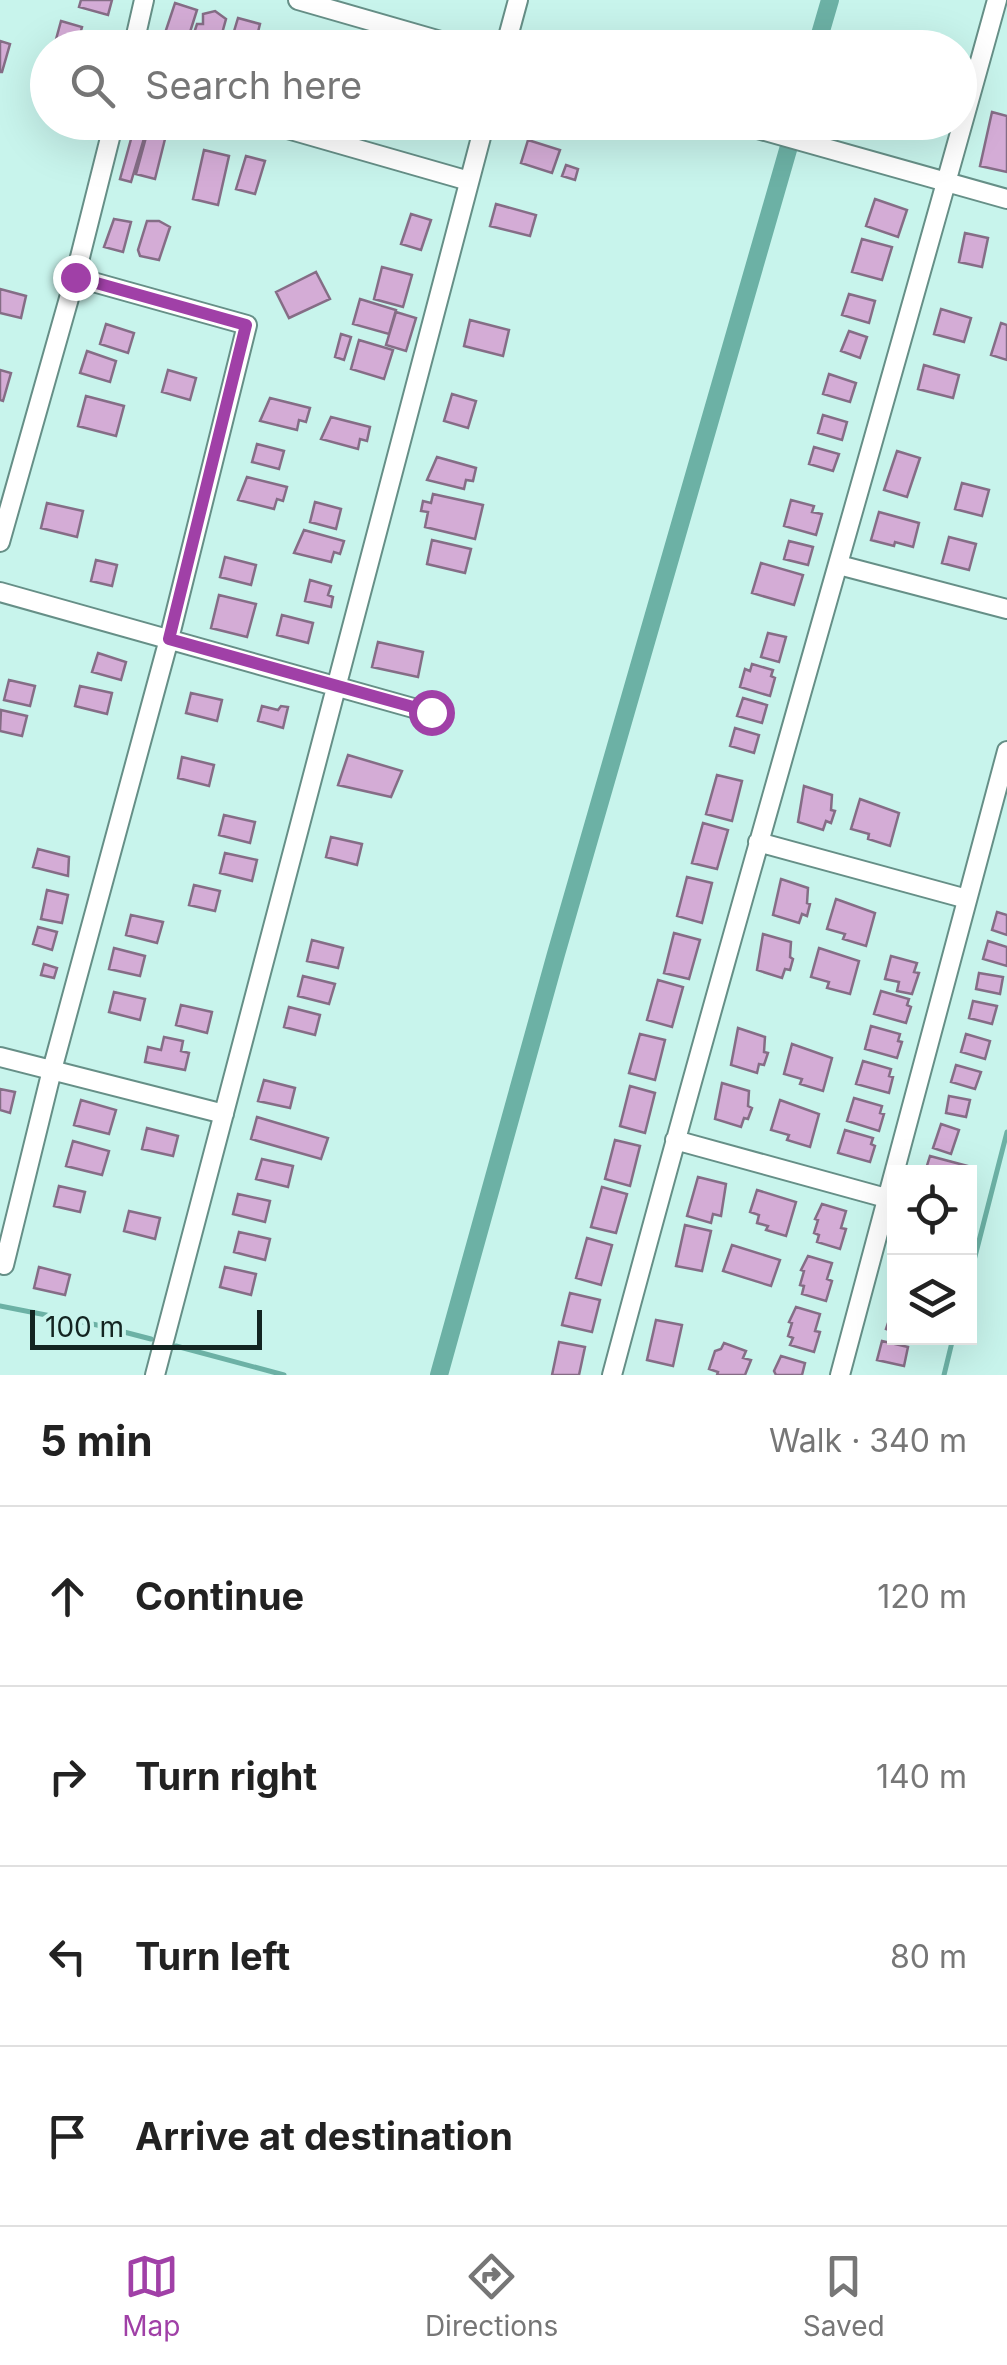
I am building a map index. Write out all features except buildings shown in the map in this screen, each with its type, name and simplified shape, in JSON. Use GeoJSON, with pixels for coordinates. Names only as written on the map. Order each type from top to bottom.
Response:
{"type":"FeatureCollection","features":[{"type":"Feature","properties":{"kind":"street"},"geometry":{"type":"LineString","coordinates":[[136,30],[144,0]]}},
{"type":"Feature","properties":{"kind":"street"},"geometry":{"type":"LineString","coordinates":[[298,0],[402,30]]}},
{"type":"Feature","properties":{"kind":"street"},"geometry":{"type":"LineString","coordinates":[[510,30],[518,0]]}},
{"type":"Feature","properties":{"kind":"street"},"geometry":{"type":"LineString","coordinates":[[977,71],[997,0]]}},
{"type":"Feature","properties":{"kind":"street"},"geometry":{"type":"LineString","coordinates":[[0,542],[109,140]]}},
{"type":"Feature","properties":{"kind":"street"},"geometry":{"type":"LineString","coordinates":[[326,140],[469,181]]}},
{"type":"Feature","properties":{"kind":"street"},"geometry":{"type":"LineString","coordinates":[[155,1375],[480,140]]}},
{"type":"Feature","properties":{"kind":"street"},"geometry":{"type":"LineString","coordinates":[[798,140],[1007,199]]}},
{"type":"Feature","properties":{"kind":"street"},"geometry":{"type":"LineString","coordinates":[[612,1375],[758,842],[958,140]]}},
{"type":"Feature","properties":{"kind":"street"},"geometry":{"type":"LineString","coordinates":[[4,1266],[52,1070],[169,639],[246,325],[75,277]]}},
{"type":"Feature","properties":{"kind":"street"},"geometry":{"type":"LineString","coordinates":[[839,565],[1007,608]]}},
{"type":"Feature","properties":{"kind":"street"},"geometry":{"type":"LineString","coordinates":[[0,592],[431,712]]}},
{"type":"Feature","properties":{"kind":"street"},"geometry":{"type":"LineString","coordinates":[[840,1375],[1007,751]]}},
{"type":"Feature","properties":{"kind":"street"},"geometry":{"type":"LineString","coordinates":[[758,842],[967,899]]}},
{"type":"Feature","properties":{"kind":"street"},"geometry":{"type":"LineString","coordinates":[[0,1057],[224,1114]]}},
{"type":"Feature","properties":{"kind":"street"},"geometry":{"type":"LineString","coordinates":[[675,1140],[886,1198]]}},
{"type":"Feature","properties":{"kind":"waterway"},"geometry":{"type":"LineString","coordinates":[[821,30],[830,0]]}},
{"type":"Feature","properties":{"kind":"waterway"},"geometry":{"type":"LineString","coordinates":[[439,1375],[791,140]]}},
{"type":"Feature","properties":{"kind":"waterway"},"geometry":{"type":"LineString","coordinates":[[975,1255],[1007,1132]]}},
{"type":"Feature","properties":{"kind":"waterway"},"geometry":{"type":"LineString","coordinates":[[0,1306],[151,1339]]}},
{"type":"Feature","properties":{"kind":"waterway"},"geometry":{"type":"LineString","coordinates":[[944,1375],[951,1345]]}},
{"type":"Feature","properties":{"kind":"waterway"},"geometry":{"type":"LineString","coordinates":[[176,1346],[284,1375]]}},
{"type":"Feature","properties":{"kind":"route"},"geometry":{"type":"LineString","coordinates":[[75,277],[246,325],[169,639],[431,712]]}}]}
